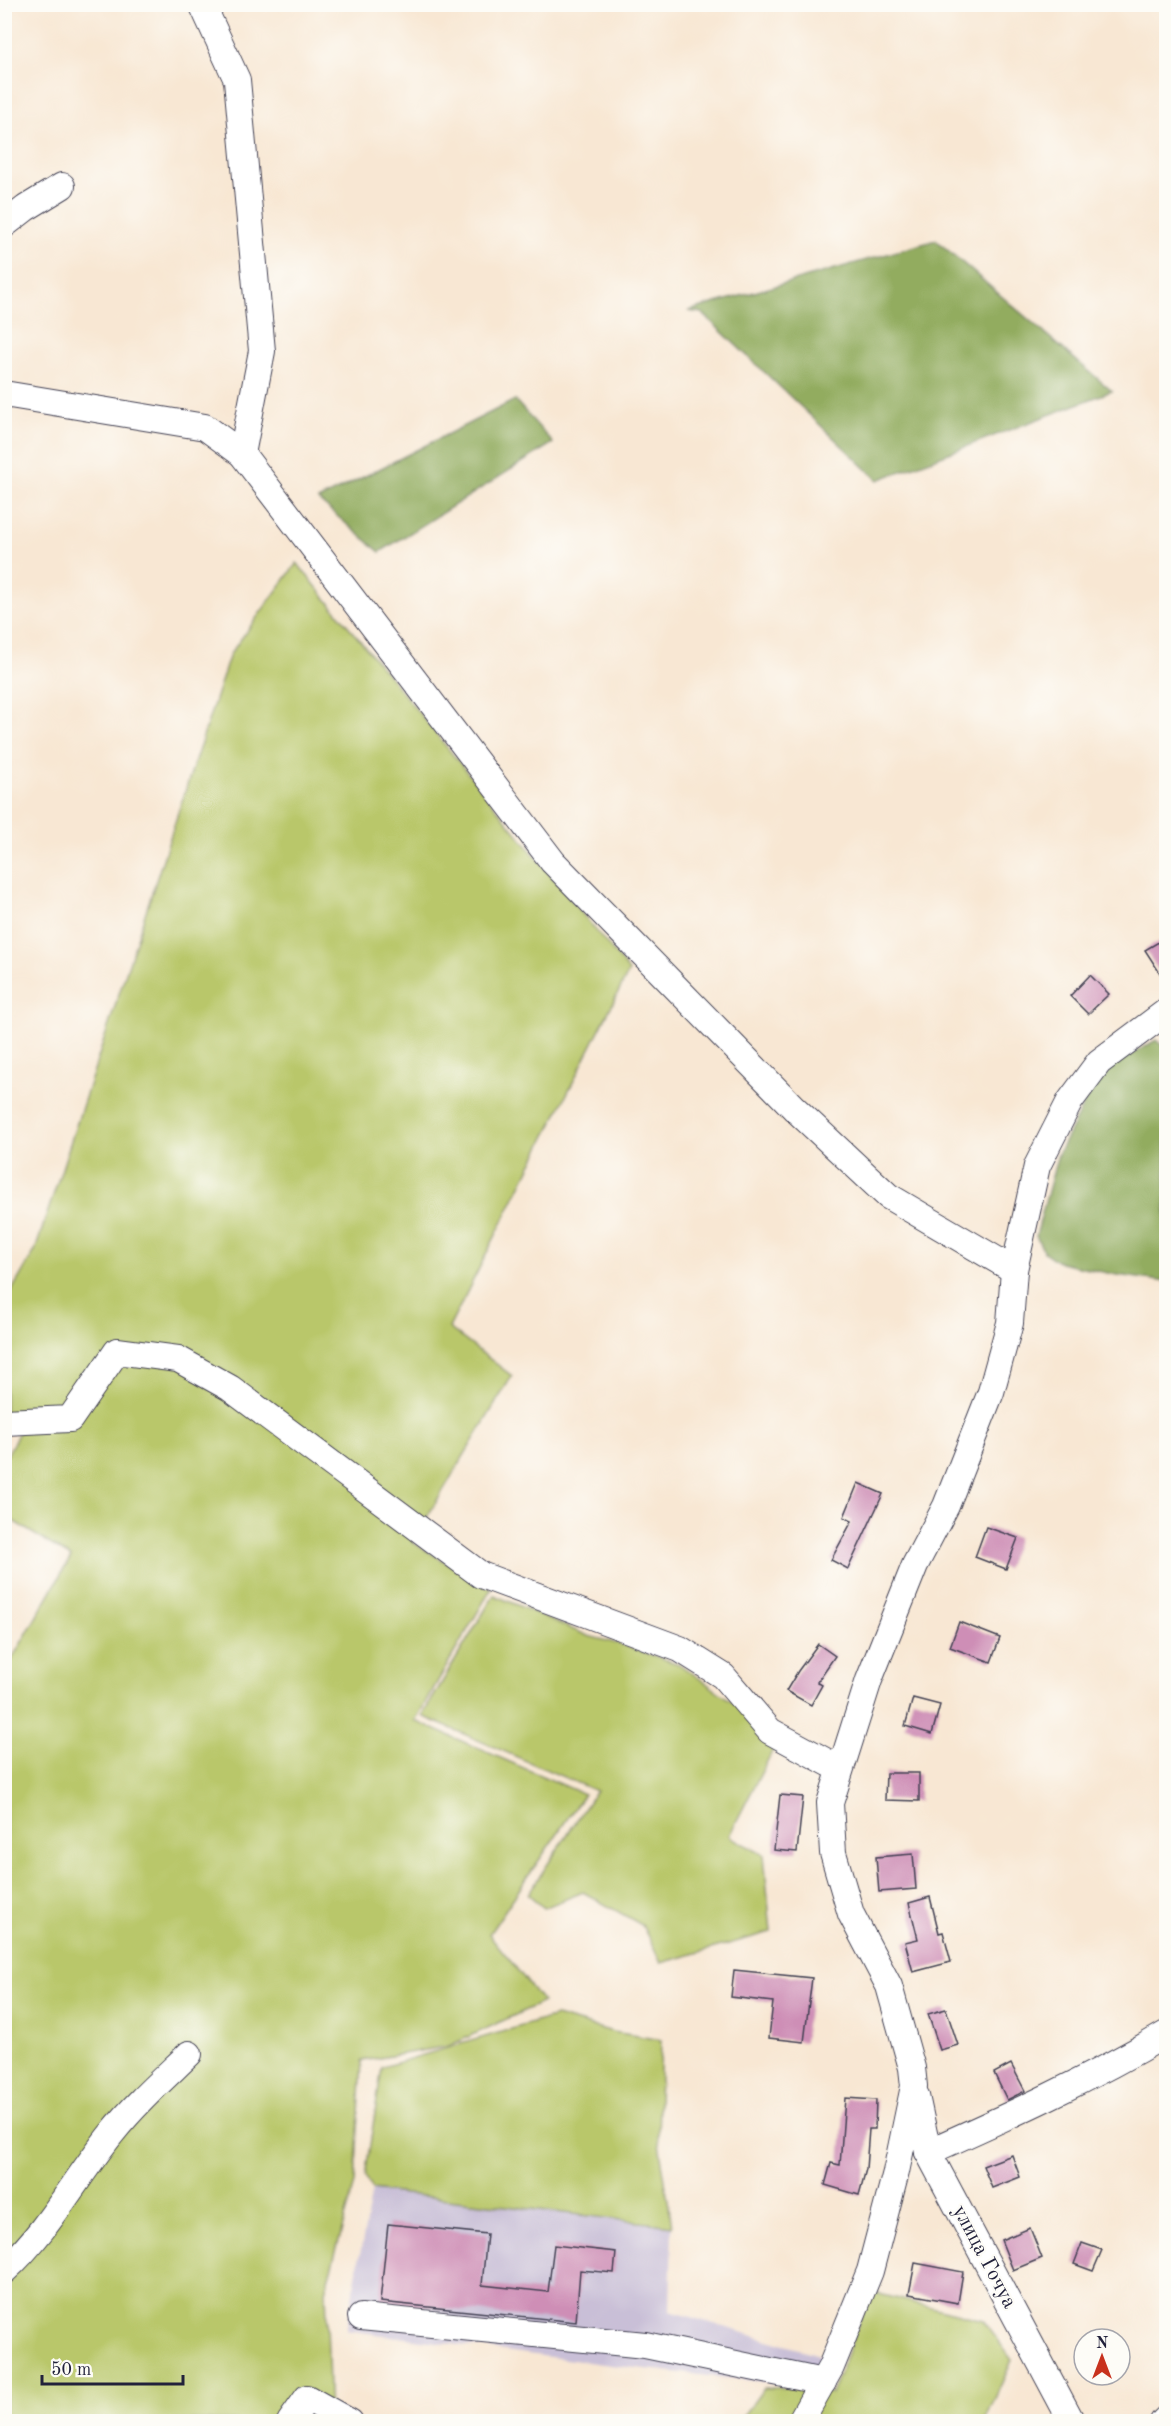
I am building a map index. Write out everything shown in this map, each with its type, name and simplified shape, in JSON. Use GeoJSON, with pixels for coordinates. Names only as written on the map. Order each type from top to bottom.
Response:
{"type":"FeatureCollection","features":[{"type":"Feature","properties":{"kind":"street"},"geometry":{"type":"LineString","coordinates":[[202,4],[237,80],[259,315],[262,351],[242,454]]}},
{"type":"Feature","properties":{"kind":"street"},"geometry":{"type":"LineString","coordinates":[[4,225],[26,208],[62,186]]}},
{"type":"Feature","properties":{"kind":"street"},"geometry":{"type":"LineString","coordinates":[[4,394],[205,427],[242,454],[553,862],[794,1108],[888,1196],[1014,1270]]}},
{"type":"Feature","properties":{"kind":"street","name":"улица Гочуа"},"geometry":{"type":"LineString","coordinates":[[1072,2421],[928,2152],[912,2068],[889,1986],[852,1914],[833,1853],[830,1803],[869,1680],[902,1596],[915,1565],[946,1506],[992,1392],[1010,1323],[1014,1270],[1037,1166],[1070,1101],[1099,1062],[1167,1012]]}},
{"type":"Feature","properties":{"kind":"street"},"geometry":{"type":"LineString","coordinates":[[4,1422],[70,1419],[117,1351],[178,1359],[230,1388],[481,1575],[680,1649],[723,1676],[770,1731],[840,1769]]}},
{"type":"Feature","properties":{"kind":"street"},"geometry":{"type":"LineString","coordinates":[[928,2152],[1117,2064],[1167,2034]]}},
{"type":"Feature","properties":{"kind":"street"},"geometry":{"type":"LineString","coordinates":[[4,2271],[16,2260],[72,2192],[110,2135],[135,2106],[189,2054]]}},
{"type":"Feature","properties":{"kind":"street"},"geometry":{"type":"LineString","coordinates":[[800,2421],[823,2382],[870,2271],[896,2172],[914,2086]]}},
{"type":"Feature","properties":{"kind":"street"},"geometry":{"type":"LineString","coordinates":[[361,2317],[645,2345],[823,2382]]}},
{"type":"Feature","properties":{"kind":"street"},"geometry":{"type":"LineString","coordinates":[[290,2421],[307,2398],[350,2421]]}},
{"type":"Feature","properties":{"kind":"shaded area"},"geometry":{"type":"Polygon","coordinates":[[[372,2190],[672,2226],[670,2311],[826,2357],[811,2387],[618,2366],[346,2330],[372,2190]]]}},
{"type":"Feature","properties":{"kind":"green space"},"geometry":{"type":"Polygon","coordinates":[[[936,240],[1112,391],[878,480],[702,313],[688,311],[936,240]]]}},
{"type":"Feature","properties":{"kind":"green space"},"geometry":{"type":"Polygon","coordinates":[[[515,400],[553,443],[380,552],[318,500],[515,400]]]}},
{"type":"Feature","properties":{"kind":"green space"},"geometry":{"type":"Polygon","coordinates":[[[297,563],[629,971],[449,1328],[512,1376],[412,1542],[491,1589],[415,1721],[584,1794],[489,1934],[543,2002],[449,2046],[362,2061],[355,2183],[326,2287],[330,2421],[5,2421],[5,1671],[71,1557],[5,1516],[4,1461],[21,1428],[5,1417],[5,1302],[35,1251],[230,654],[297,563]]]}},
{"type":"Feature","properties":{"kind":"green space"},"geometry":{"type":"Polygon","coordinates":[[[1156,1040],[1166,1049],[1166,1282],[1060,1263],[1044,1252],[1036,1236],[1058,1154],[1090,1092],[1115,1064],[1156,1040]]]}},
{"type":"Feature","properties":{"kind":"green space"},"geometry":{"type":"Polygon","coordinates":[[[494,1595],[588,1636],[679,1664],[737,1705],[775,1746],[729,1836],[764,1855],[771,1932],[661,1963],[642,1925],[583,1892],[544,1908],[528,1894],[596,1791],[422,1716],[494,1595]]]}},
{"type":"Feature","properties":{"kind":"green space"},"geometry":{"type":"Polygon","coordinates":[[[556,2016],[613,2032],[661,2040],[658,2136],[672,2226],[372,2190],[365,2177],[382,2067],[556,2016]]]}},
{"type":"Feature","properties":{"kind":"green space"},"geometry":{"type":"Polygon","coordinates":[[[871,2292],[983,2320],[1012,2360],[985,2421],[739,2422],[764,2388],[811,2387],[831,2394],[871,2292]]]}},
{"type":"Feature","properties":{"kind":"building"},"geometry":{"type":"Polygon","coordinates":[[[1167,937],[1167,984],[1145,950],[1167,937]]]}},
{"type":"Feature","properties":{"kind":"building"},"geometry":{"type":"Polygon","coordinates":[[[1090,975],[1109,994],[1088,1014],[1070,996],[1090,975]]]}},
{"type":"Feature","properties":{"kind":"building"},"geometry":{"type":"Polygon","coordinates":[[[858,1483],[883,1494],[848,1569],[831,1560],[852,1521],[844,1517],[858,1483]]]}},
{"type":"Feature","properties":{"kind":"building"},"geometry":{"type":"Polygon","coordinates":[[[986,1527],[1018,1538],[1006,1569],[975,1557],[986,1527]]]}},
{"type":"Feature","properties":{"kind":"building"},"geometry":{"type":"Polygon","coordinates":[[[959,1622],[1000,1638],[991,1662],[950,1647],[959,1622]]]}},
{"type":"Feature","properties":{"kind":"building"},"geometry":{"type":"Polygon","coordinates":[[[818,1644],[835,1656],[817,1682],[822,1685],[811,1705],[786,1691],[818,1644]]]}},
{"type":"Feature","properties":{"kind":"building"},"geometry":{"type":"Polygon","coordinates":[[[913,1698],[940,1705],[932,1734],[905,1726],[913,1698]]]}},
{"type":"Feature","properties":{"kind":"building"},"geometry":{"type":"Polygon","coordinates":[[[886,1773],[919,1773],[919,1801],[885,1800],[886,1773]]]}},
{"type":"Feature","properties":{"kind":"building"},"geometry":{"type":"Polygon","coordinates":[[[780,1795],[803,1797],[797,1852],[774,1850],[780,1795]]]}},
{"type":"Feature","properties":{"kind":"building"},"geometry":{"type":"Polygon","coordinates":[[[913,1854],[916,1889],[879,1892],[876,1857],[913,1854]]]}},
{"type":"Feature","properties":{"kind":"building"},"geometry":{"type":"Polygon","coordinates":[[[930,1897],[939,1933],[943,1932],[951,1962],[913,1972],[905,1942],[918,1939],[909,1903],[930,1897]]]}},
{"type":"Feature","properties":{"kind":"building"},"geometry":{"type":"Polygon","coordinates":[[[734,1970],[812,1978],[804,2042],[769,2038],[773,2002],[731,1997],[734,1970]]]}},
{"type":"Feature","properties":{"kind":"building"},"geometry":{"type":"Polygon","coordinates":[[[946,2009],[958,2045],[940,2050],[928,2014],[946,2009]]]}},
{"type":"Feature","properties":{"kind":"building"},"geometry":{"type":"Polygon","coordinates":[[[1011,2064],[1025,2091],[1007,2100],[994,2073],[1011,2064]]]}},
{"type":"Feature","properties":{"kind":"building"},"geometry":{"type":"Polygon","coordinates":[[[845,2098],[876,2100],[875,2129],[869,2129],[866,2169],[859,2195],[825,2185],[831,2163],[840,2165],[845,2098]]]}},
{"type":"Feature","properties":{"kind":"building"},"geometry":{"type":"Polygon","coordinates":[[[1012,2155],[1020,2177],[992,2188],[983,2166],[1012,2155]]]}},
{"type":"Feature","properties":{"kind":"building"},"geometry":{"type":"Polygon","coordinates":[[[388,2224],[487,2234],[482,2285],[548,2292],[554,2245],[616,2252],[614,2273],[580,2270],[576,2322],[380,2302],[388,2224]]]}},
{"type":"Feature","properties":{"kind":"building"},"geometry":{"type":"Polygon","coordinates":[[[1030,2228],[1042,2258],[1013,2270],[1001,2240],[1030,2228]]]}},
{"type":"Feature","properties":{"kind":"building"},"geometry":{"type":"Polygon","coordinates":[[[1082,2243],[1102,2250],[1093,2271],[1074,2264],[1082,2243]]]}},
{"type":"Feature","properties":{"kind":"building"},"geometry":{"type":"Polygon","coordinates":[[[915,2263],[963,2272],[958,2303],[909,2294],[915,2263]]]}}]}
